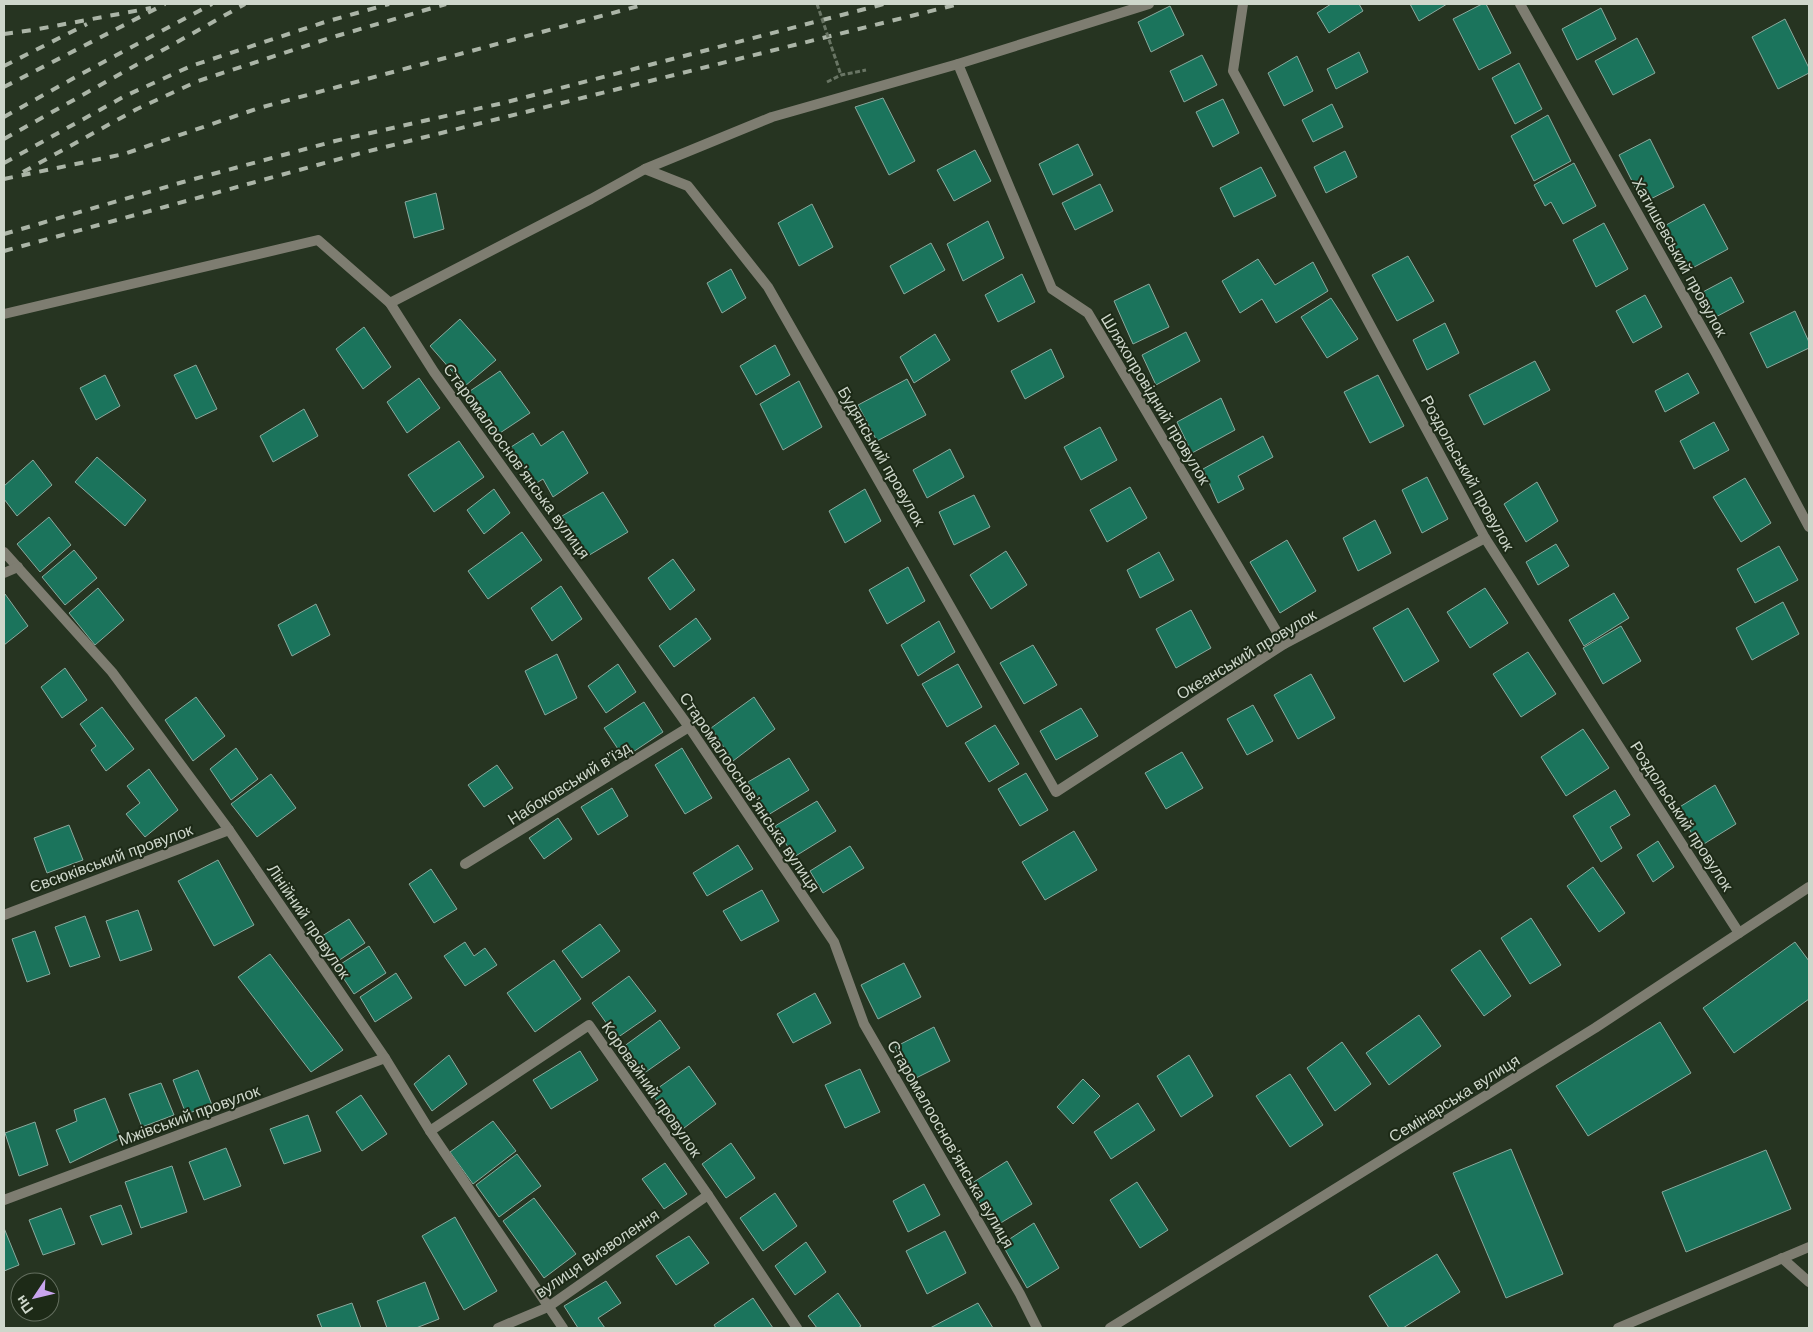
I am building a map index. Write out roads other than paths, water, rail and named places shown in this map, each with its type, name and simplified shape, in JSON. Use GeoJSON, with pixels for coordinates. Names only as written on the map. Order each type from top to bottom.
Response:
{"type":"FeatureCollection","features":[{"type":"Feature","properties":{"kind":"street"},"geometry":{"type":"LineString","coordinates":[[390,303],[592,199],[645,169],[772,117],[958,64],[1149,4]]}},
{"type":"Feature","properties":{"kind":"street","name":"Роздольський провулок"},"geometry":{"type":"LineString","coordinates":[[1243,4],[1233,71],[1485,538],[1739,933]]}},
{"type":"Feature","properties":{"kind":"street","name":"Хатишевський провулок"},"geometry":{"type":"LineString","coordinates":[[1520,4],[1716,353],[1809,527]]}},
{"type":"Feature","properties":{"kind":"street","name":"Шляхопровідний провулок"},"geometry":{"type":"LineString","coordinates":[[958,64],[1052,289],[1088,313],[1284,644]]}},
{"type":"Feature","properties":{"kind":"street","name":"Будянський провулок"},"geometry":{"type":"LineString","coordinates":[[645,169],[688,186],[768,287],[1056,792]]}},
{"type":"Feature","properties":{"kind":"street","name":"Старомалооснов’янська вулиця"},"geometry":{"type":"LineString","coordinates":[[4,314],[318,240],[390,303],[434,372],[689,727],[834,942],[864,1024],[1020,1294],[1037,1328]]}},
{"type":"Feature","properties":{"kind":"street","name":"Океанський провулок"},"geometry":{"type":"LineString","coordinates":[[1056,792],[1284,644],[1485,538]]}},
{"type":"Feature","properties":{"kind":"street","name":"Лінійний провулок"},"geometry":{"type":"LineString","coordinates":[[4,552],[112,672],[229,830],[385,1058],[430,1131],[562,1328]]}},
{"type":"Feature","properties":{"kind":"street"},"geometry":{"type":"LineString","coordinates":[[4,573],[18,568]]}},
{"type":"Feature","properties":{"kind":"street","name":"Набоковський в’їзд"},"geometry":{"type":"LineString","coordinates":[[466,864],[689,727]]}},
{"type":"Feature","properties":{"kind":"street","name":"Євсюківський провулок"},"geometry":{"type":"LineString","coordinates":[[4,914],[229,830]]}},
{"type":"Feature","properties":{"kind":"street","name":"Семінарська вулиця"},"geometry":{"type":"LineString","coordinates":[[1110,1328],[1595,1028],[1809,887]]}},
{"type":"Feature","properties":{"kind":"street","name":"Коровайний провулок"},"geometry":{"type":"LineString","coordinates":[[430,1131],[589,1025],[708,1194],[797,1328]]}},
{"type":"Feature","properties":{"kind":"street","name":"Мжівський провулок"},"geometry":{"type":"LineString","coordinates":[[4,1200],[385,1058]]}},
{"type":"Feature","properties":{"kind":"street","name":"вулиця Визволення"},"geometry":{"type":"LineString","coordinates":[[498,1328],[548,1306],[708,1194]]}},
{"type":"Feature","properties":{"kind":"street"},"geometry":{"type":"LineString","coordinates":[[1618,1328],[1809,1247]]}},
{"type":"Feature","properties":{"kind":"street"},"geometry":{"type":"LineString","coordinates":[[1782,1258],[1809,1282]]}},
{"type":"Feature","properties":{"kind":"railway"},"geometry":{"type":"LineString","coordinates":[[4,87],[165,4]]}},
{"type":"Feature","properties":{"kind":"railway"},"geometry":{"type":"LineString","coordinates":[[4,117],[212,4]]}},
{"type":"Feature","properties":{"kind":"railway"},"geometry":{"type":"LineString","coordinates":[[4,139],[245,4]]}},
{"type":"Feature","properties":{"kind":"railway"},"geometry":{"type":"LineString","coordinates":[[4,163],[125,96],[191,66],[325,22],[389,4]]}},
{"type":"Feature","properties":{"kind":"railway"},"geometry":{"type":"LineString","coordinates":[[23,172],[137,109],[198,81],[333,37],[446,4]]}},
{"type":"Feature","properties":{"kind":"railway"},"geometry":{"type":"LineString","coordinates":[[4,179],[124,154],[259,108],[646,4]]}},
{"type":"Feature","properties":{"kind":"railway"},"geometry":{"type":"LineString","coordinates":[[4,234],[183,182],[335,141],[503,103],[884,4]]}},
{"type":"Feature","properties":{"kind":"railway"},"geometry":{"type":"LineString","coordinates":[[4,251],[361,153],[959,4]]}},
{"type":"Feature","properties":{"kind":"railway"},"geometry":{"type":"LineString","coordinates":[[4,34],[151,8]]}},
{"type":"Feature","properties":{"kind":"railway"},"geometry":{"type":"LineString","coordinates":[[4,66],[87,24]]}}]}
